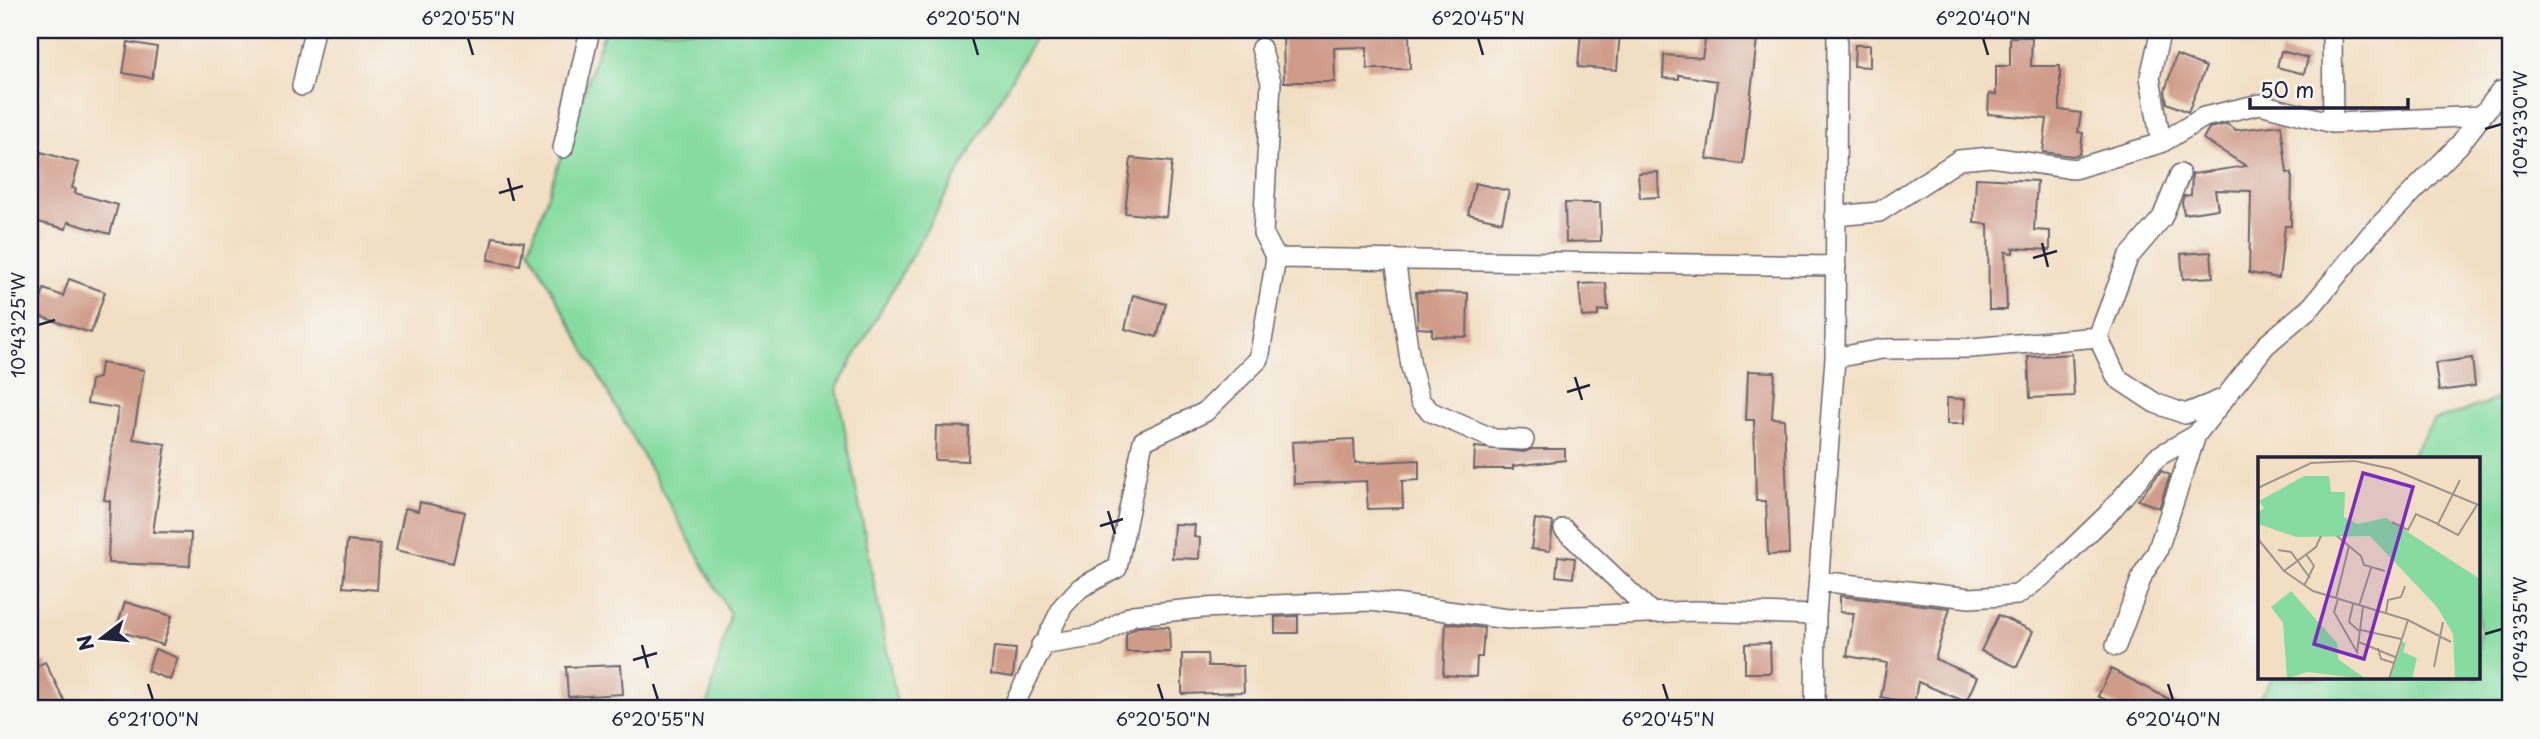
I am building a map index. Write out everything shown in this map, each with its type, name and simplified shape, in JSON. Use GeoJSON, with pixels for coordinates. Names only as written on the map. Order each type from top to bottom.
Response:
{"type":"FeatureCollection","features":[{"type":"Feature","properties":{"kind":"street"},"geometry":{"type":"LineString","coordinates":[[302,86],[314,30]]}},
{"type":"Feature","properties":{"kind":"street"},"geometry":{"type":"LineString","coordinates":[[563,148],[590,30]]}},
{"type":"Feature","properties":{"kind":"street"},"geometry":{"type":"LineString","coordinates":[[1815,709],[1816,615],[1835,358],[1837,30]]}},
{"type":"Feature","properties":{"kind":"street"},"geometry":{"type":"LineString","coordinates":[[2161,30],[2150,78],[2161,143]]}},
{"type":"Feature","properties":{"kind":"street"},"geometry":{"type":"LineString","coordinates":[[2332,30],[2333,123]]}},
{"type":"Feature","properties":{"kind":"street"},"geometry":{"type":"LineString","coordinates":[[1012,709],[1041,645],[1063,606],[1080,588],[1117,568],[1143,441],[1205,412],[1259,359],[1276,258],[1263,233],[1271,82],[1261,48]]}},
{"type":"Feature","properties":{"kind":"street"},"geometry":{"type":"LineString","coordinates":[[2116,646],[2143,574],[2157,552],[2196,435],[2266,345],[2312,306],[2370,235],[2459,145],[2501,91]]}},
{"type":"Feature","properties":{"kind":"street"},"geometry":{"type":"LineString","coordinates":[[1835,216],[1879,212],[1959,160],[1991,158],[2074,169],[2161,143],[2204,117],[2260,104],[2333,123],[2482,116]]}},
{"type":"Feature","properties":{"kind":"street"},"geometry":{"type":"LineString","coordinates":[[2180,174],[2162,218],[2128,258],[2098,337],[2117,378],[2155,403],[2185,414],[2221,400]]}},
{"type":"Feature","properties":{"kind":"street"},"geometry":{"type":"LineString","coordinates":[[1276,258],[1836,266]]}},
{"type":"Feature","properties":{"kind":"street"},"geometry":{"type":"LineString","coordinates":[[1395,259],[1411,367],[1420,401],[1431,412],[1494,439],[1524,440]]}},
{"type":"Feature","properties":{"kind":"street"},"geometry":{"type":"LineString","coordinates":[[1835,358],[1882,349],[1971,348],[2098,337]]}},
{"type":"Feature","properties":{"kind":"street"},"geometry":{"type":"LineString","coordinates":[[1819,581],[1970,598],[2017,595],[2048,572],[2108,514],[2157,457],[2196,435]]}},
{"type":"Feature","properties":{"kind":"street"},"geometry":{"type":"LineString","coordinates":[[1564,529],[1652,613]]}},
{"type":"Feature","properties":{"kind":"street"},"geometry":{"type":"LineString","coordinates":[[1041,645],[1098,636],[1133,615],[1202,608],[1371,601],[1508,619],[1652,613],[1816,615]]}},
{"type":"Feature","properties":{"kind":"green space"},"geometry":{"type":"Polygon","coordinates":[[[605,30],[1039,30],[837,388],[898,709],[707,709],[730,614],[529,249],[605,30]]]}},
{"type":"Feature","properties":{"kind":"green space"},"geometry":{"type":"Polygon","coordinates":[[[2510,395],[2510,709],[2252,709],[2271,680],[2480,680],[2480,457],[2410,457],[2433,421],[2510,395]]]}},
{"type":"Feature","properties":{"kind":"building"},"geometry":{"type":"Polygon","coordinates":[[[1409,30],[1410,69],[1367,69],[1367,47],[1334,48],[1335,82],[1284,82],[1283,35],[1409,30]]]}},
{"type":"Feature","properties":{"kind":"building"},"geometry":{"type":"Polygon","coordinates":[[[1620,30],[1617,70],[1578,67],[1581,31],[1620,30]]]}},
{"type":"Feature","properties":{"kind":"building"},"geometry":{"type":"Polygon","coordinates":[[[1707,30],[1758,30],[1743,164],[1707,159],[1717,81],[1679,75],[1679,79],[1663,78],[1664,55],[1702,58],[1707,30]]]}},
{"type":"Feature","properties":{"kind":"building"},"geometry":{"type":"Polygon","coordinates":[[[2010,37],[2032,37],[2031,66],[2060,66],[2060,110],[2081,113],[2078,132],[2083,133],[2080,154],[2073,156],[2043,152],[2047,119],[1988,114],[1989,94],[1996,95],[1996,66],[2010,66],[2010,37]]]}},
{"type":"Feature","properties":{"kind":"building"},"geometry":{"type":"Polygon","coordinates":[[[128,42],[157,47],[152,78],[123,73],[128,42]]]}},
{"type":"Feature","properties":{"kind":"building"},"geometry":{"type":"Polygon","coordinates":[[[1855,45],[1870,45],[1870,67],[1854,66],[1855,45]]]}},
{"type":"Feature","properties":{"kind":"building"},"geometry":{"type":"Polygon","coordinates":[[[2281,51],[2308,58],[2304,74],[2277,67],[2281,51]]]}},
{"type":"Feature","properties":{"kind":"building"},"geometry":{"type":"Polygon","coordinates":[[[2176,55],[2206,67],[2188,112],[2167,103],[2165,91],[2176,55]]]}},
{"type":"Feature","properties":{"kind":"building"},"geometry":{"type":"Polygon","coordinates":[[[2227,124],[2236,130],[2281,125],[2287,173],[2292,173],[2291,226],[2285,226],[2279,278],[2249,273],[2251,191],[2215,190],[2218,209],[2184,214],[2182,202],[2184,196],[2191,195],[2192,174],[2246,166],[2203,139],[2209,128],[2227,124]]]}},
{"type":"Feature","properties":{"kind":"building"},"geometry":{"type":"Polygon","coordinates":[[[41,152],[79,163],[72,188],[76,189],[75,193],[118,205],[110,234],[68,222],[66,229],[30,220],[30,177],[33,178],[41,152]]]}},
{"type":"Feature","properties":{"kind":"building"},"geometry":{"type":"Polygon","coordinates":[[[1131,158],[1172,162],[1166,217],[1125,213],[1131,158]]]}},
{"type":"Feature","properties":{"kind":"building"},"geometry":{"type":"Polygon","coordinates":[[[1658,172],[1659,197],[1640,198],[1638,173],[1658,172]]]}},
{"type":"Feature","properties":{"kind":"building"},"geometry":{"type":"Polygon","coordinates":[[[1976,178],[2037,181],[2034,230],[2050,231],[2050,250],[2013,248],[2013,253],[2005,252],[2007,310],[1989,310],[1988,224],[1974,223],[1976,178]]]}},
{"type":"Feature","properties":{"kind":"building"},"geometry":{"type":"Polygon","coordinates":[[[1475,183],[1509,191],[1502,222],[1468,214],[1475,183]]]}},
{"type":"Feature","properties":{"kind":"building"},"geometry":{"type":"Polygon","coordinates":[[[1565,203],[1600,203],[1601,241],[1566,242],[1565,203]]]}},
{"type":"Feature","properties":{"kind":"building"},"geometry":{"type":"Polygon","coordinates":[[[493,237],[524,242],[520,265],[488,260],[493,237]]]}},
{"type":"Feature","properties":{"kind":"building"},"geometry":{"type":"Polygon","coordinates":[[[2211,252],[2213,277],[2183,279],[2181,254],[2211,252]]]}},
{"type":"Feature","properties":{"kind":"building"},"geometry":{"type":"Polygon","coordinates":[[[69,279],[105,292],[91,333],[36,315],[44,289],[63,296],[69,279]]]}},
{"type":"Feature","properties":{"kind":"building"},"geometry":{"type":"Polygon","coordinates":[[[1606,283],[1608,310],[1598,311],[1598,316],[1582,317],[1579,284],[1606,283]]]}},
{"type":"Feature","properties":{"kind":"building"},"geometry":{"type":"Polygon","coordinates":[[[1416,292],[1468,293],[1467,337],[1432,336],[1432,329],[1418,328],[1416,292]]]}},
{"type":"Feature","properties":{"kind":"building"},"geometry":{"type":"Polygon","coordinates":[[[1133,295],[1166,304],[1157,337],[1125,329],[1133,295]]]}},
{"type":"Feature","properties":{"kind":"building"},"geometry":{"type":"Polygon","coordinates":[[[2072,354],[2074,396],[2030,398],[2028,357],[2072,354]]]}},
{"type":"Feature","properties":{"kind":"building"},"geometry":{"type":"Polygon","coordinates":[[[2472,358],[2475,386],[2439,391],[2435,363],[2472,358]]]}},
{"type":"Feature","properties":{"kind":"building"},"geometry":{"type":"Polygon","coordinates":[[[101,363],[144,370],[133,439],[166,444],[153,532],[191,533],[190,566],[108,563],[110,501],[104,500],[118,408],[87,403],[91,380],[99,378],[101,363]]]}},
{"type":"Feature","properties":{"kind":"building"},"geometry":{"type":"Polygon","coordinates":[[[1748,371],[1775,372],[1772,418],[1784,419],[1789,554],[1768,555],[1766,501],[1756,501],[1754,420],[1746,420],[1748,371]]]}},
{"type":"Feature","properties":{"kind":"building"},"geometry":{"type":"Polygon","coordinates":[[[1947,398],[1965,399],[1964,424],[1947,424],[1947,398]]]}},
{"type":"Feature","properties":{"kind":"building"},"geometry":{"type":"Polygon","coordinates":[[[936,426],[969,427],[968,461],[935,460],[936,426]]]}},
{"type":"Feature","properties":{"kind":"building"},"geometry":{"type":"Polygon","coordinates":[[[1354,439],[1355,463],[1419,460],[1419,480],[1402,481],[1403,508],[1368,509],[1366,481],[1294,484],[1292,442],[1354,439]]]}},
{"type":"Feature","properties":{"kind":"building"},"geometry":{"type":"Polygon","coordinates":[[[1475,447],[1524,452],[1532,449],[1565,449],[1565,460],[1513,466],[1513,469],[1474,469],[1475,447]]]}},
{"type":"Feature","properties":{"kind":"building"},"geometry":{"type":"Polygon","coordinates":[[[2161,471],[2170,475],[2159,508],[2138,500],[2161,471]]]}},
{"type":"Feature","properties":{"kind":"building"},"geometry":{"type":"Polygon","coordinates":[[[420,502],[465,512],[453,563],[396,550],[405,508],[418,511],[420,502]]]}},
{"type":"Feature","properties":{"kind":"building"},"geometry":{"type":"Polygon","coordinates":[[[1535,519],[1553,522],[1550,551],[1531,549],[1535,519]]]}},
{"type":"Feature","properties":{"kind":"building"},"geometry":{"type":"Polygon","coordinates":[[[1174,524],[1195,525],[1194,537],[1200,538],[1199,559],[1172,558],[1174,524]]]}},
{"type":"Feature","properties":{"kind":"building"},"geometry":{"type":"Polygon","coordinates":[[[347,541],[380,544],[377,590],[343,587],[347,541]]]}},
{"type":"Feature","properties":{"kind":"building"},"geometry":{"type":"Polygon","coordinates":[[[1558,556],[1575,558],[1573,578],[1556,576],[1558,556]]]}},
{"type":"Feature","properties":{"kind":"building"},"geometry":{"type":"Polygon","coordinates":[[[1840,596],[1950,608],[1935,659],[1977,677],[1966,702],[1918,682],[1914,704],[1881,697],[1887,663],[1847,656],[1854,613],[1840,612],[1840,596]]]}},
{"type":"Feature","properties":{"kind":"building"},"geometry":{"type":"Polygon","coordinates":[[[125,602],[172,616],[163,645],[116,630],[125,602]]]}},
{"type":"Feature","properties":{"kind":"building"},"geometry":{"type":"Polygon","coordinates":[[[1998,615],[2033,631],[2017,667],[1981,651],[1998,615]]]}},
{"type":"Feature","properties":{"kind":"building"},"geometry":{"type":"Polygon","coordinates":[[[1298,616],[1298,633],[1275,633],[1275,617],[1298,616]]]}},
{"type":"Feature","properties":{"kind":"building"},"geometry":{"type":"Polygon","coordinates":[[[1446,623],[1484,628],[1482,657],[1477,657],[1476,677],[1443,675],[1446,623]]]}},
{"type":"Feature","properties":{"kind":"building"},"geometry":{"type":"Polygon","coordinates":[[[1137,627],[1169,627],[1170,652],[1126,652],[1126,634],[1137,627]]]}},
{"type":"Feature","properties":{"kind":"building"},"geometry":{"type":"Polygon","coordinates":[[[1770,643],[1771,673],[1745,673],[1745,644],[1770,643]]]}},
{"type":"Feature","properties":{"kind":"building"},"geometry":{"type":"Polygon","coordinates":[[[994,647],[1016,649],[1013,677],[991,674],[994,647]]]}},
{"type":"Feature","properties":{"kind":"building"},"geometry":{"type":"Polygon","coordinates":[[[155,649],[178,658],[170,680],[147,671],[155,649]]]}},
{"type":"Feature","properties":{"kind":"building"},"geometry":{"type":"Polygon","coordinates":[[[1182,654],[1207,654],[1208,666],[1243,666],[1244,692],[1182,694],[1182,654]]]}},
{"type":"Feature","properties":{"kind":"building"},"geometry":{"type":"Polygon","coordinates":[[[45,662],[65,702],[51,709],[30,709],[30,670],[45,662]]]}},
{"type":"Feature","properties":{"kind":"building"},"geometry":{"type":"Polygon","coordinates":[[[621,665],[623,694],[568,697],[566,667],[621,665]]]}},
{"type":"Feature","properties":{"kind":"building"},"geometry":{"type":"Polygon","coordinates":[[[2111,669],[2188,709],[2123,709],[2098,696],[2111,669]]]}}]}
